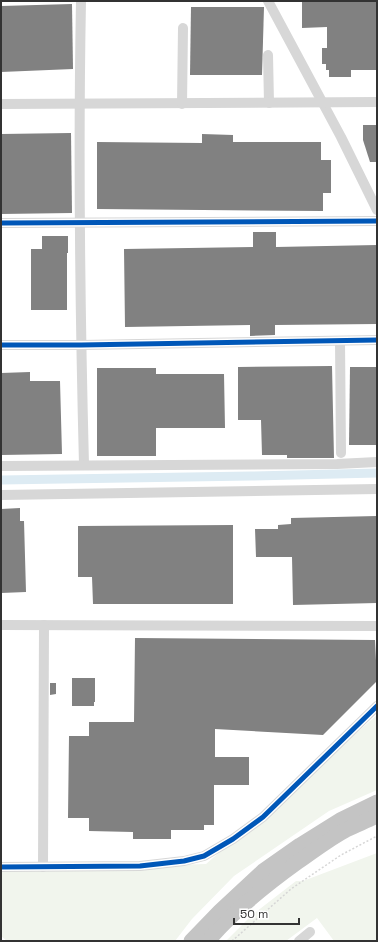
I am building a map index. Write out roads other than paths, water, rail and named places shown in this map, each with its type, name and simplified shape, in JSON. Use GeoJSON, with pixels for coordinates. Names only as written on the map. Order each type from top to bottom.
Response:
{"type":"FeatureCollection","features":[{"type":"Feature","properties":{"kind":"highway"},"geometry":{"type":"LineString","coordinates":[[191,941],[220,911],[263,871],[300,845],[340,820],[377,802]]}},
{"type":"Feature","properties":{"kind":"highway"},"geometry":{"type":"LineString","coordinates":[[208,941],[228,919],[289,868],[346,831],[377,816]]}},
{"type":"Feature","properties":{"kind":"street"},"geometry":{"type":"LineString","coordinates":[[81,1],[79,104],[80,345],[84,465]]}},
{"type":"Feature","properties":{"kind":"street"},"geometry":{"type":"LineString","coordinates":[[268,1],[323,103],[377,210]]}},
{"type":"Feature","properties":{"kind":"street"},"geometry":{"type":"LineString","coordinates":[[182,104],[183,28]]}},
{"type":"Feature","properties":{"kind":"street"},"geometry":{"type":"LineString","coordinates":[[268,55],[269,103]]}},
{"type":"Feature","properties":{"kind":"street"},"geometry":{"type":"LineString","coordinates":[[1,104],[377,102]]}},
{"type":"Feature","properties":{"kind":"street"},"geometry":{"type":"LineString","coordinates":[[1,223],[377,221]]}},
{"type":"Feature","properties":{"kind":"street"},"geometry":{"type":"LineString","coordinates":[[1,345],[377,340]]}},
{"type":"Feature","properties":{"kind":"street"},"geometry":{"type":"LineString","coordinates":[[340,341],[341,453]]}},
{"type":"Feature","properties":{"kind":"street"},"geometry":{"type":"LineString","coordinates":[[1,466],[337,464],[377,462]]}},
{"type":"Feature","properties":{"kind":"street"},"geometry":{"type":"LineString","coordinates":[[1,495],[377,489]]}},
{"type":"Feature","properties":{"kind":"street"},"geometry":{"type":"LineString","coordinates":[[1,625],[377,626]]}},
{"type":"Feature","properties":{"kind":"street"},"geometry":{"type":"LineString","coordinates":[[43,866],[44,625]]}},
{"type":"Feature","properties":{"kind":"street"},"geometry":{"type":"LineString","coordinates":[[1,867],[140,866],[184,861],[204,856],[233,839],[263,817],[377,706]]}},
{"type":"Feature","properties":{"kind":"street"},"geometry":{"type":"LineString","coordinates":[[299,941],[310,932]]}},
{"type":"Feature","properties":{"kind":"waterway"},"geometry":{"type":"LineString","coordinates":[[1,480],[377,473]]}}]}
